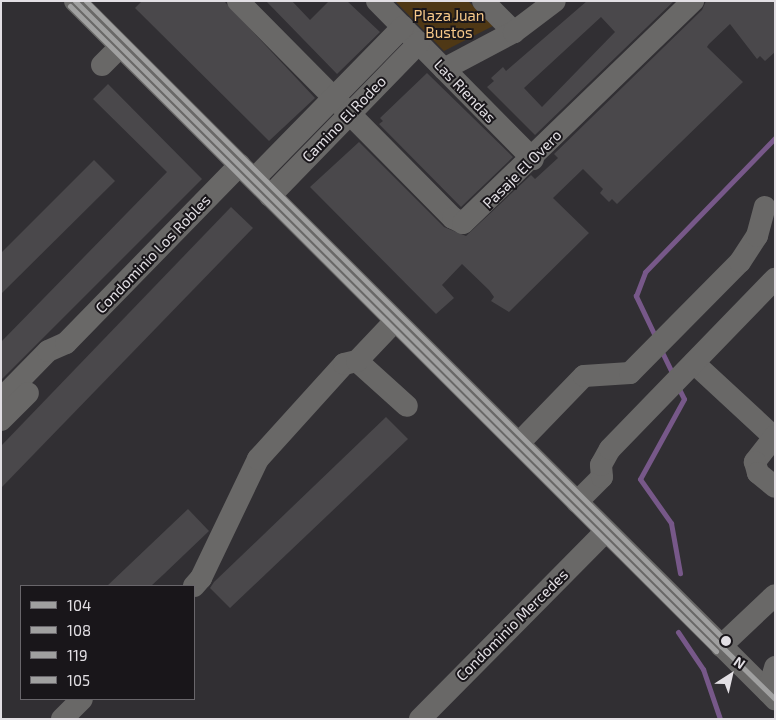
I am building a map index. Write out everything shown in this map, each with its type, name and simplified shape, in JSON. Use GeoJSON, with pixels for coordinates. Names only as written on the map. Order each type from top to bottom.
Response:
{"type":"FeatureCollection","features":[{"type":"Feature","properties":{"kind":"street"},"geometry":{"type":"LineString","coordinates":[[75,1],[247,172],[393,322],[519,443],[605,532],[772,695]]}},
{"type":"Feature","properties":{"kind":"street"},"geometry":{"type":"LineString","coordinates":[[238,1],[350,113]]}},
{"type":"Feature","properties":{"kind":"street","name":"Las Riendas"},"geometry":{"type":"LineString","coordinates":[[377,1],[533,159]]}},
{"type":"Feature","properties":{"kind":"street"},"geometry":{"type":"LineString","coordinates":[[483,1],[514,32]]}},
{"type":"Feature","properties":{"kind":"street"},"geometry":{"type":"LineString","coordinates":[[444,69],[514,32],[555,1]]}},
{"type":"Feature","properties":{"kind":"street","name":"Pasaje El Overo"},"geometry":{"type":"LineString","coordinates":[[350,113],[453,218],[463,223],[533,159],[693,1]]}},
{"type":"Feature","properties":{"kind":"street","name":"Camino El Rodeo"},"geometry":{"type":"LineString","coordinates":[[247,172],[334,96],[403,27]]}},
{"type":"Feature","properties":{"kind":"street","name":"Camino El Rodeo"},"geometry":{"type":"LineString","coordinates":[[270,196],[419,43]]}},
{"type":"Feature","properties":{"kind":"street"},"geometry":{"type":"LineString","coordinates":[[102,66],[120,46]]}},
{"type":"Feature","properties":{"kind":"street","name":"Condominio Los Robles"},"geometry":{"type":"LineString","coordinates":[[1,399],[48,352],[66,343],[247,172]]}},
{"type":"Feature","properties":{"kind":"street"},"geometry":{"type":"LineString","coordinates":[[519,443],[584,376],[630,374],[740,262],[757,236],[765,207]]}},
{"type":"Feature","properties":{"kind":"street"},"geometry":{"type":"LineString","coordinates":[[577,502],[602,478],[601,465],[610,449],[775,279]]}},
{"type":"Feature","properties":{"kind":"street"},"geometry":{"type":"LineString","coordinates":[[195,585],[201,578],[258,459],[344,364],[357,361],[393,322]]}},
{"type":"Feature","properties":{"kind":"street","name":"Condominio Los Robles"},"geometry":{"type":"LineString","coordinates":[[1,420],[59,361],[66,343]]}},
{"type":"Feature","properties":{"kind":"street"},"geometry":{"type":"LineString","coordinates":[[357,361],[407,406]]}},
{"type":"Feature","properties":{"kind":"street"},"geometry":{"type":"LineString","coordinates":[[694,363],[774,436],[756,462],[758,473],[775,487]]}},
{"type":"Feature","properties":{"kind":"street","name":"Condominio Mercedes"},"geometry":{"type":"LineString","coordinates":[[420,719],[605,532]]}},
{"type":"Feature","properties":{"kind":"street"},"geometry":{"type":"LineString","coordinates":[[721,646],[775,594]]}},
{"type":"Feature","properties":{"kind":"street"},"geometry":{"type":"LineString","coordinates":[[772,695],[775,666]]}},
{"type":"Feature","properties":{"kind":"street"},"geometry":{"type":"LineString","coordinates":[[62,719],[81,700]]}},
{"type":"Feature","properties":{"kind":"green space","name":"Plaza Juan Bustos"},"geometry":{"type":"Polygon","coordinates":[[[395,1],[468,1],[493,26],[444,51],[395,1]]]}},
{"type":"Feature","properties":{"kind":"building"},"geometry":{"type":"Polygon","coordinates":[[[142,1],[224,1],[315,98],[269,141],[135,8],[142,1]]]}},
{"type":"Feature","properties":{"kind":"building"},"geometry":{"type":"Polygon","coordinates":[[[266,1],[292,1],[310,20],[329,1],[347,1],[380,32],[337,74],[266,1]]]}},
{"type":"Feature","properties":{"kind":"building"},"geometry":{"type":"Polygon","coordinates":[[[587,1],[674,1],[535,135],[487,87],[494,81],[491,78],[503,67],[506,71],[587,1]],[[601,17],[524,88],[542,107],[615,32],[601,17]]]}},
{"type":"Feature","properties":{"kind":"building"},"geometry":{"type":"Polygon","coordinates":[[[706,1],[775,1],[775,52],[765,61],[760,56],[757,59],[730,24],[709,44],[707,47],[743,82],[617,204],[612,199],[609,202],[600,193],[603,189],[583,169],[553,198],[589,233],[509,312],[491,301],[494,297],[489,290],[462,264],[442,285],[454,298],[436,314],[310,187],[359,142],[444,227],[466,236],[531,175],[535,179],[558,158],[554,154],[702,10],[706,1]]]}},
{"type":"Feature","properties":{"kind":"building"},"geometry":{"type":"Polygon","coordinates":[[[427,73],[513,157],[461,207],[379,124],[383,121],[380,118],[427,73]]]}},
{"type":"Feature","properties":{"kind":"building"},"geometry":{"type":"Polygon","coordinates":[[[108,84],[202,179],[1,380],[1,342],[167,172],[93,99],[108,84]]]}},
{"type":"Feature","properties":{"kind":"building"},"geometry":{"type":"Polygon","coordinates":[[[94,160],[115,181],[1,294],[1,253],[94,160]]]}},
{"type":"Feature","properties":{"kind":"building"},"geometry":{"type":"Polygon","coordinates":[[[231,207],[253,228],[1,488],[1,446],[231,207]]]}},
{"type":"Feature","properties":{"kind":"building"},"geometry":{"type":"Polygon","coordinates":[[[386,417],[408,439],[230,608],[210,588],[214,582],[386,417]]]}},
{"type":"Feature","properties":{"kind":"building"},"geometry":{"type":"Polygon","coordinates":[[[188,509],[209,531],[152,585],[108,585],[188,509]]]}},
{"type":"Feature","properties":{"kind":"waterway"},"geometry":{"type":"LineString","coordinates":[[656,338],[636,296],[645,272],[775,138]]}},
{"type":"Feature","properties":{"kind":"waterway"},"geometry":{"type":"LineString","coordinates":[[661,350],[673,375]]}},
{"type":"Feature","properties":{"kind":"waterway"},"geometry":{"type":"LineString","coordinates":[[678,387],[684,399],[640,479],[671,523],[680,573]]}},
{"type":"Feature","properties":{"kind":"waterway"},"geometry":{"type":"LineString","coordinates":[[678,632],[703,669],[720,719]]}},
{"type":"Feature","properties":{"kind":"transit line","name":"104"},"geometry":{"type":"LineString","coordinates":[[75,1],[721,646]]}},
{"type":"Feature","properties":{"kind":"transit line","name":"119"},"geometry":{"type":"LineString","coordinates":[[86,1],[726,641]]}},
{"type":"Feature","properties":{"kind":"transit line","name":"108"},"geometry":{"type":"LineString","coordinates":[[70,6],[716,651]]}},
{"type":"Feature","properties":{"kind":"transit line","name":"105"},"geometry":{"type":"LineString","coordinates":[[721,646],[775,699]]}}]}
